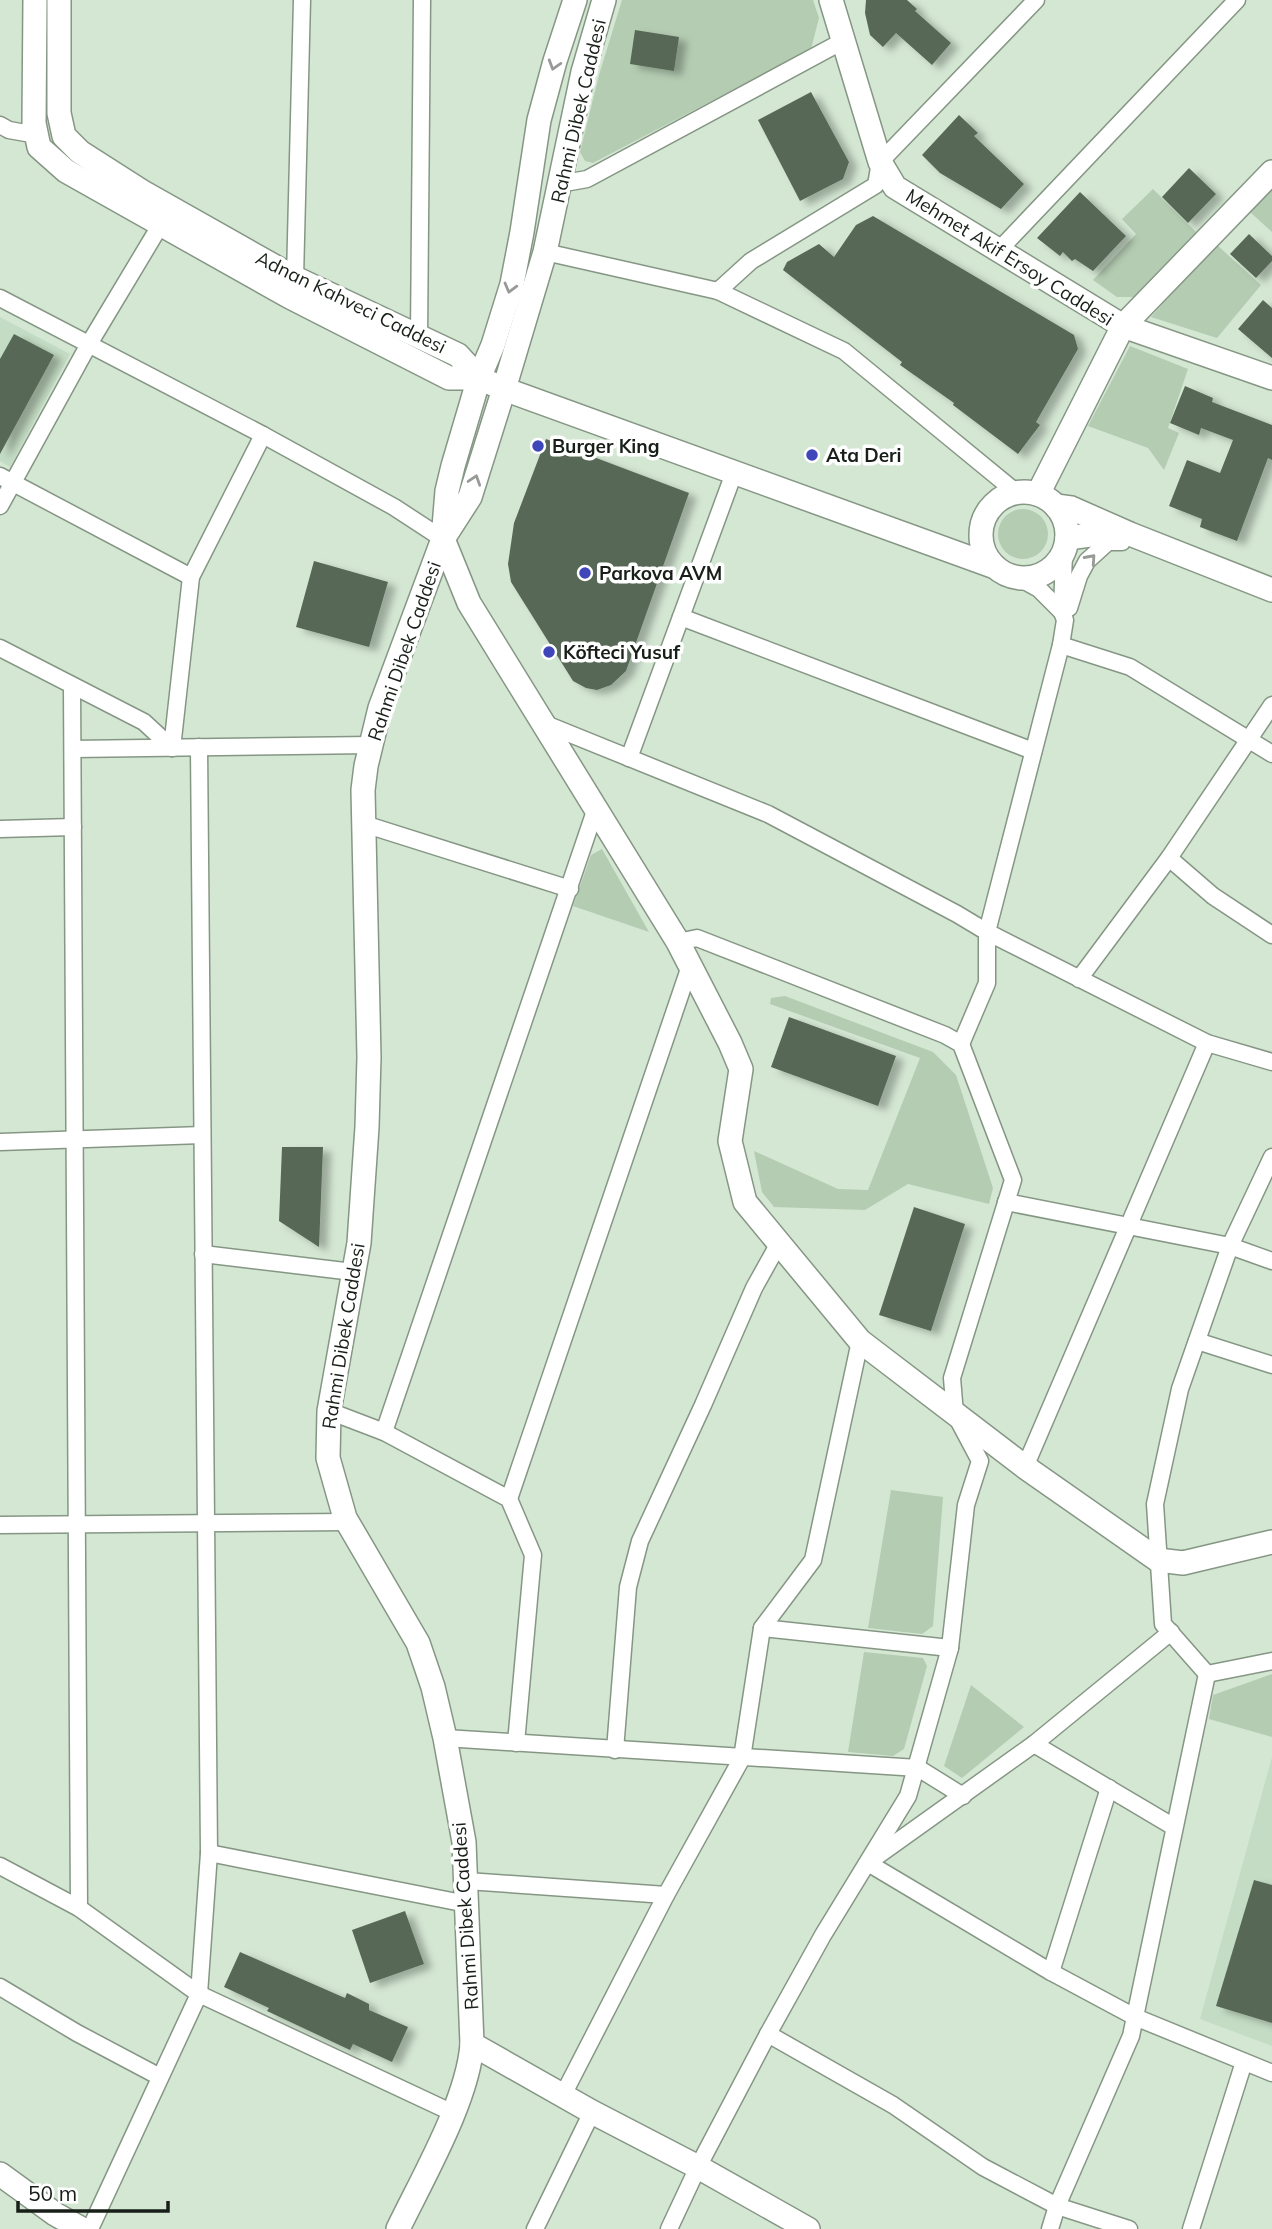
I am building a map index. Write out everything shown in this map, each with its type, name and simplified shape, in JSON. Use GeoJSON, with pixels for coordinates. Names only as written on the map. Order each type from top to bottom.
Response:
{"type":"FeatureCollection","features":[{"type":"Feature","properties":{"kind":"street"},"geometry":{"type":"LineString","coordinates":[[35,0],[34,123],[39,146],[66,171],[290,297],[449,378],[480,378]]}},
{"type":"Feature","properties":{"kind":"street","name":"Adnan Kahveci Caddesi"},"geometry":{"type":"LineString","coordinates":[[59,0],[59,113],[64,136],[80,152],[137,189],[295,278],[457,355],[480,378],[504,389],[995,567]]}},
{"type":"Feature","properties":{"kind":"street"},"geometry":{"type":"LineString","coordinates":[[295,278],[302,0]]}},
{"type":"Feature","properties":{"kind":"street"},"geometry":{"type":"LineString","coordinates":[[419,336],[422,0]]}},
{"type":"Feature","properties":{"kind":"street","name":"Rahmi Dibek Caddesi"},"geometry":{"type":"LineString","coordinates":[[443,539],[447,491],[480,378],[512,284],[523,232],[539,120],[549,79],[575,0]]}},
{"type":"Feature","properties":{"kind":"street","name":"Rahmi Dibek Caddesi"},"geometry":{"type":"LineString","coordinates":[[398,2229],[453,2113],[471,2066],[472,2044],[464,1842],[433,1687],[418,1643],[348,1522],[337,1494],[328,1458],[329,1411],[354,1272],[362,1207],[369,1057],[363,790],[380,708],[443,539],[470,497],[504,389],[545,252],[583,72],[604,0]]}},
{"type":"Feature","properties":{"kind":"street","name":"Mehmet Akif Ersoy Caddesi"},"geometry":{"type":"LineString","coordinates":[[831,0],[880,162],[895,187],[1123,326],[1272,378]]}},
{"type":"Feature","properties":{"kind":"street"},"geometry":{"type":"LineString","coordinates":[[718,291],[751,261],[876,185],[880,162],[1036,0]]}},
{"type":"Feature","properties":{"kind":"street"},"geometry":{"type":"LineString","coordinates":[[999,250],[1237,0]]}},
{"type":"Feature","properties":{"kind":"street"},"geometry":{"type":"LineString","coordinates":[[559,184],[587,179],[843,41]]}},
{"type":"Feature","properties":{"kind":"street"},"geometry":{"type":"LineString","coordinates":[[0,125],[9,130],[37,135]]}},
{"type":"Feature","properties":{"kind":"street"},"geometry":{"type":"LineString","coordinates":[[1037,497],[1123,326],[1272,173]]}},
{"type":"Feature","properties":{"kind":"street"},"geometry":{"type":"LineString","coordinates":[[0,506],[6,479],[161,224]]}},
{"type":"Feature","properties":{"kind":"street"},"geometry":{"type":"LineString","coordinates":[[545,252],[718,291],[844,351],[1063,515],[1066,545],[1061,645],[986,932],[987,983],[961,1044]]}},
{"type":"Feature","properties":{"kind":"street"},"geometry":{"type":"LineString","coordinates":[[0,298],[263,435],[394,507],[443,539],[469,603],[691,963],[741,1069],[730,1141],[745,1202],[860,1341],[1025,1467],[1158,1560],[1184,1563],[1272,1542]]}},
{"type":"Feature","properties":{"kind":"street"},"geometry":{"type":"LineString","coordinates":[[172,748],[191,577],[263,435]]}},
{"type":"Feature","properties":{"kind":"street"},"geometry":{"type":"LineString","coordinates":[[629,758],[734,472]]}},
{"type":"Feature","properties":{"kind":"street"},"geometry":{"type":"LineString","coordinates":[[6,479],[191,577]]}},
{"type":"Feature","properties":{"kind":"street"},"geometry":{"type":"LineString","coordinates":[[1063,616],[1039,589],[1006,574],[995,567],[986,556],[981,529],[985,516],[993,505],[1004,497],[1037,497],[1071,508],[1156,545],[1272,590]]}},
{"type":"Feature","properties":{"kind":"street"},"geometry":{"type":"LineString","coordinates":[[935,546],[981,529]]}},
{"type":"Feature","properties":{"kind":"street"},"geometry":{"type":"LineString","coordinates":[[1019,578],[1033,578],[1046,572],[1057,564],[1066,545],[1099,534],[1130,534]]}},
{"type":"Feature","properties":{"kind":"street"},"geometry":{"type":"LineString","coordinates":[[1063,616],[1087,561],[1108,542],[1156,545]]}},
{"type":"Feature","properties":{"kind":"street"},"geometry":{"type":"LineString","coordinates":[[681,617],[1033,751]]}},
{"type":"Feature","properties":{"kind":"street"},"geometry":{"type":"LineString","coordinates":[[1061,645],[1130,667],[1250,738],[1272,754]]}},
{"type":"Feature","properties":{"kind":"street"},"geometry":{"type":"LineString","coordinates":[[0,648],[144,722],[172,748]]}},
{"type":"Feature","properties":{"kind":"street"},"geometry":{"type":"LineString","coordinates":[[72,686],[79,1908]]}},
{"type":"Feature","properties":{"kind":"street"},"geometry":{"type":"LineString","coordinates":[[1079,979],[1169,858],[1272,705]]}},
{"type":"Feature","properties":{"kind":"street"},"geometry":{"type":"LineString","coordinates":[[543,723],[768,814],[986,932],[1207,1043],[1272,1062]]}},
{"type":"Feature","properties":{"kind":"street"},"geometry":{"type":"LineString","coordinates":[[73,749],[371,745]]}},
{"type":"Feature","properties":{"kind":"street"},"geometry":{"type":"LineString","coordinates":[[90,2229],[199,1994],[209,1853],[199,747]]}},
{"type":"Feature","properties":{"kind":"street"},"geometry":{"type":"LineString","coordinates":[[384,1432],[596,808]]}},
{"type":"Feature","properties":{"kind":"street"},"geometry":{"type":"LineString","coordinates":[[364,824],[570,889]]}},
{"type":"Feature","properties":{"kind":"street"},"geometry":{"type":"LineString","coordinates":[[0,829],[73,827]]}},
{"type":"Feature","properties":{"kind":"street"},"geometry":{"type":"LineString","coordinates":[[1169,858],[1213,896],[1272,935]]}},
{"type":"Feature","properties":{"kind":"street"},"geometry":{"type":"LineString","coordinates":[[669,2229],[698,2167],[768,2034],[823,1935],[908,1797],[918,1768],[950,1648],[966,1505],[980,1461],[955,1414],[952,1378],[1013,1180],[961,1044],[945,1035],[697,938],[678,942]]}},
{"type":"Feature","properties":{"kind":"street"},"geometry":{"type":"LineString","coordinates":[[509,1499],[691,963]]}},
{"type":"Feature","properties":{"kind":"street"},"geometry":{"type":"LineString","coordinates":[[1025,1467],[1207,1043]]}},
{"type":"Feature","properties":{"kind":"street"},"geometry":{"type":"LineString","coordinates":[[0,1142],[202,1135]]}},
{"type":"Feature","properties":{"kind":"street"},"geometry":{"type":"LineString","coordinates":[[1207,1674],[1163,1624],[1155,1504],[1180,1389],[1230,1247],[1272,1157]]}},
{"type":"Feature","properties":{"kind":"street"},"geometry":{"type":"LineString","coordinates":[[1006,1202],[1230,1247],[1272,1261]]}},
{"type":"Feature","properties":{"kind":"street"},"geometry":{"type":"LineString","coordinates":[[615,1750],[628,1587],[640,1541],[754,1289],[779,1243]]}},
{"type":"Feature","properties":{"kind":"street"},"geometry":{"type":"LineString","coordinates":[[203,1255],[354,1272]]}},
{"type":"Feature","properties":{"kind":"street"},"geometry":{"type":"LineString","coordinates":[[563,2095],[666,1895],[743,1758],[762,1628],[813,1560],[860,1341]]}},
{"type":"Feature","properties":{"kind":"street"},"geometry":{"type":"LineString","coordinates":[[1197,1341],[1272,1365]]}},
{"type":"Feature","properties":{"kind":"street"},"geometry":{"type":"LineString","coordinates":[[329,1411],[384,1432],[509,1499],[533,1555],[516,1743]]}},
{"type":"Feature","properties":{"kind":"street"},"geometry":{"type":"LineString","coordinates":[[0,1525],[348,1522]]}},
{"type":"Feature","properties":{"kind":"street"},"geometry":{"type":"LineString","coordinates":[[762,1628],[950,1648]]}},
{"type":"Feature","properties":{"kind":"street"},"geometry":{"type":"LineString","coordinates":[[868,1863],[1034,1744],[1171,1632]]}},
{"type":"Feature","properties":{"kind":"street"},"geometry":{"type":"LineString","coordinates":[[1207,1674],[1272,1661]]}},
{"type":"Feature","properties":{"kind":"street"},"geometry":{"type":"LineString","coordinates":[[1050,2229],[1057,2206],[1131,2036],[1207,1674]]}},
{"type":"Feature","properties":{"kind":"street"},"geometry":{"type":"LineString","coordinates":[[445,1738],[918,1768],[963,1797]]}},
{"type":"Feature","properties":{"kind":"street"},"geometry":{"type":"LineString","coordinates":[[1034,1744],[1174,1827]]}},
{"type":"Feature","properties":{"kind":"street"},"geometry":{"type":"LineString","coordinates":[[1051,1972],[1109,1788]]}},
{"type":"Feature","properties":{"kind":"street"},"geometry":{"type":"LineString","coordinates":[[209,1853],[467,1905]]}},
{"type":"Feature","properties":{"kind":"street"},"geometry":{"type":"LineString","coordinates":[[868,1863],[1051,1972],[1135,2017],[1272,2073]]}},
{"type":"Feature","properties":{"kind":"street"},"geometry":{"type":"LineString","coordinates":[[0,1866],[79,1908],[199,1994],[453,2113]]}},
{"type":"Feature","properties":{"kind":"street"},"geometry":{"type":"LineString","coordinates":[[467,1881],[666,1895]]}},
{"type":"Feature","properties":{"kind":"street"},"geometry":{"type":"LineString","coordinates":[[0,1987],[76,2033],[160,2077]]}},
{"type":"Feature","properties":{"kind":"street"},"geometry":{"type":"LineString","coordinates":[[768,2034],[893,2105],[983,2168],[1057,2206],[1129,2229]]}},
{"type":"Feature","properties":{"kind":"street"},"geometry":{"type":"LineString","coordinates":[[472,2044],[808,2229]]}},
{"type":"Feature","properties":{"kind":"street"},"geometry":{"type":"LineString","coordinates":[[1191,2229],[1244,2062]]}},
{"type":"Feature","properties":{"kind":"street"},"geometry":{"type":"LineString","coordinates":[[535,2229],[592,2112]]}},
{"type":"Feature","properties":{"kind":"street"},"geometry":{"type":"LineString","coordinates":[[0,2174],[55,2214],[82,2229]]}},
{"type":"Feature","properties":{"kind":"shaded area"},"geometry":{"type":"Polygon","coordinates":[[[622,0],[813,0],[819,18],[811,49],[593,163],[585,161],[580,152],[599,75],[622,0]]]}},
{"type":"Feature","properties":{"kind":"shaded area"},"geometry":{"type":"Polygon","coordinates":[[[1153,189],[1196,232],[1133,297],[1117,297],[1093,280],[1136,234],[1122,219],[1153,189]]]}},
{"type":"Feature","properties":{"kind":"shaded area"},"geometry":{"type":"Polygon","coordinates":[[[1272,189],[1272,232],[1250,212],[1272,189]]]}},
{"type":"Feature","properties":{"kind":"shaded area"},"geometry":{"type":"Polygon","coordinates":[[[1216,244],[1261,285],[1217,338],[1151,317],[1216,244]]]}},
{"type":"Feature","properties":{"kind":"shaded area"},"geometry":{"type":"Polygon","coordinates":[[[0,317],[70,354],[10,467],[0,461],[0,317]]]}},
{"type":"Feature","properties":{"kind":"shaded area"},"geometry":{"type":"Polygon","coordinates":[[[1130,346],[1188,369],[1168,428],[1179,433],[1164,470],[1148,448],[1088,426],[1130,346]]]}},
{"type":"Feature","properties":{"kind":"shaded area"},"geometry":{"type":"Polygon","coordinates":[[[1023,509],[1041,516],[1048,534],[1041,552],[1023,559],[1005,552],[998,534],[1005,516],[1023,509]]]}},
{"type":"Feature","properties":{"kind":"shaded area"},"geometry":{"type":"Polygon","coordinates":[[[602,849],[649,932],[573,906],[591,855],[602,849]]]}},
{"type":"Feature","properties":{"kind":"shaded area"},"geometry":{"type":"Polygon","coordinates":[[[785,996],[933,1052],[956,1075],[993,1188],[989,1204],[908,1184],[865,1210],[774,1207],[762,1192],[754,1151],[838,1189],[868,1190],[920,1058],[770,1004],[771,998],[785,996]]]}},
{"type":"Feature","properties":{"kind":"shaded area"},"geometry":{"type":"Polygon","coordinates":[[[891,1490],[943,1497],[933,1626],[922,1634],[868,1628],[891,1490]]]}},
{"type":"Feature","properties":{"kind":"shaded area"},"geometry":{"type":"Polygon","coordinates":[[[864,1652],[923,1658],[927,1666],[904,1749],[893,1756],[848,1752],[864,1652]]]}},
{"type":"Feature","properties":{"kind":"shaded area"},"geometry":{"type":"Polygon","coordinates":[[[1272,1674],[1272,1737],[1209,1719],[1213,1695],[1272,1674]]]}},
{"type":"Feature","properties":{"kind":"shaded area"},"geometry":{"type":"Polygon","coordinates":[[[971,1685],[1024,1727],[962,1778],[944,1766],[971,1685]]]}},
{"type":"Feature","properties":{"kind":"shaded area"},"geometry":{"type":"Polygon","coordinates":[[[1272,1757],[1272,2046],[1200,2019],[1272,1757]]]}},
{"type":"Feature","properties":{"kind":"building"},"geometry":{"type":"Polygon","coordinates":[[[866,0],[907,0],[917,9],[915,11],[951,43],[932,65],[896,33],[883,47],[870,35],[865,13],[866,0]]]}},
{"type":"Feature","properties":{"kind":"building"},"geometry":{"type":"Polygon","coordinates":[[[635,30],[679,37],[674,71],[630,64],[635,30]]]}},
{"type":"Feature","properties":{"kind":"building"},"geometry":{"type":"Polygon","coordinates":[[[811,92],[849,162],[843,179],[800,201],[758,120],[811,92]]]}},
{"type":"Feature","properties":{"kind":"building"},"geometry":{"type":"Polygon","coordinates":[[[959,115],[978,133],[974,136],[1024,184],[1001,209],[940,173],[922,155],[959,115]]]}},
{"type":"Feature","properties":{"kind":"building"},"geometry":{"type":"Polygon","coordinates":[[[1189,168],[1216,194],[1188,223],[1162,197],[1189,168]]]}},
{"type":"Feature","properties":{"kind":"building"},"geometry":{"type":"Polygon","coordinates":[[[1080,192],[1126,236],[1093,271],[1075,259],[1072,261],[1063,252],[1060,256],[1037,238],[1080,192]]]}},
{"type":"Feature","properties":{"kind":"building"},"geometry":{"type":"Polygon","coordinates":[[[873,216],[1074,335],[1078,349],[1036,422],[1040,425],[1018,454],[953,405],[954,403],[900,365],[902,362],[783,270],[787,262],[819,244],[834,257],[856,225],[873,216]]]}},
{"type":"Feature","properties":{"kind":"building"},"geometry":{"type":"Polygon","coordinates":[[[1249,234],[1272,256],[1272,261],[1256,278],[1230,254],[1249,234]]]}},
{"type":"Feature","properties":{"kind":"building"},"geometry":{"type":"Polygon","coordinates":[[[1263,300],[1272,308],[1272,358],[1238,329],[1263,300]]]}},
{"type":"Feature","properties":{"kind":"building"},"geometry":{"type":"Polygon","coordinates":[[[14,334],[54,355],[0,454],[0,359],[14,334]]]}},
{"type":"Feature","properties":{"kind":"building"},"geometry":{"type":"Polygon","coordinates":[[[1185,386],[1213,398],[1212,402],[1272,425],[1272,460],[1268,458],[1237,541],[1200,527],[1202,519],[1169,506],[1187,460],[1220,473],[1233,440],[1201,428],[1199,435],[1170,423],[1185,386]]]}},
{"type":"Feature","properties":{"kind":"building","name":"Parkova AVM"},"geometry":{"type":"Polygon","coordinates":[[[546,439],[689,493],[626,671],[611,685],[597,690],[573,681],[511,582],[508,564],[514,523],[546,439]]]}},
{"type":"Feature","properties":{"kind":"building"},"geometry":{"type":"Polygon","coordinates":[[[314,561],[388,582],[369,647],[296,627],[314,561]]]}},
{"type":"Feature","properties":{"kind":"building"},"geometry":{"type":"Polygon","coordinates":[[[789,1017],[896,1056],[878,1106],[771,1067],[789,1017]]]}},
{"type":"Feature","properties":{"kind":"building"},"geometry":{"type":"Polygon","coordinates":[[[282,1147],[323,1147],[319,1247],[279,1221],[282,1147]]]}},
{"type":"Feature","properties":{"kind":"building"},"geometry":{"type":"Polygon","coordinates":[[[914,1207],[965,1224],[931,1331],[879,1315],[914,1207]]]}},
{"type":"Feature","properties":{"kind":"building"},"geometry":{"type":"Polygon","coordinates":[[[1254,1880],[1272,1885],[1272,2023],[1216,2006],[1254,1880]]]}},
{"type":"Feature","properties":{"kind":"building"},"geometry":{"type":"Polygon","coordinates":[[[405,1911],[424,1964],[370,1983],[352,1930],[405,1911]]]}},
{"type":"Feature","properties":{"kind":"building"},"geometry":{"type":"Polygon","coordinates":[[[240,1952],[345,1998],[347,1993],[369,2004],[369,2010],[408,2027],[392,2062],[353,2044],[350,2050],[267,2011],[269,2008],[224,1987],[240,1952]]]}},
{"type":"Feature","properties":{"kind":"place","name":"Burger King"},"geometry":{"type":"Point","coordinates":[538,446]}},
{"type":"Feature","properties":{"kind":"place","name":"Ata Deri"},"geometry":{"type":"Point","coordinates":[812,455]}},
{"type":"Feature","properties":{"kind":"place","name":"Parkova AVM"},"geometry":{"type":"Point","coordinates":[585,573]}},
{"type":"Feature","properties":{"kind":"place","name":"Köfteci Yusuf"},"geometry":{"type":"Point","coordinates":[549,652]}}]}
